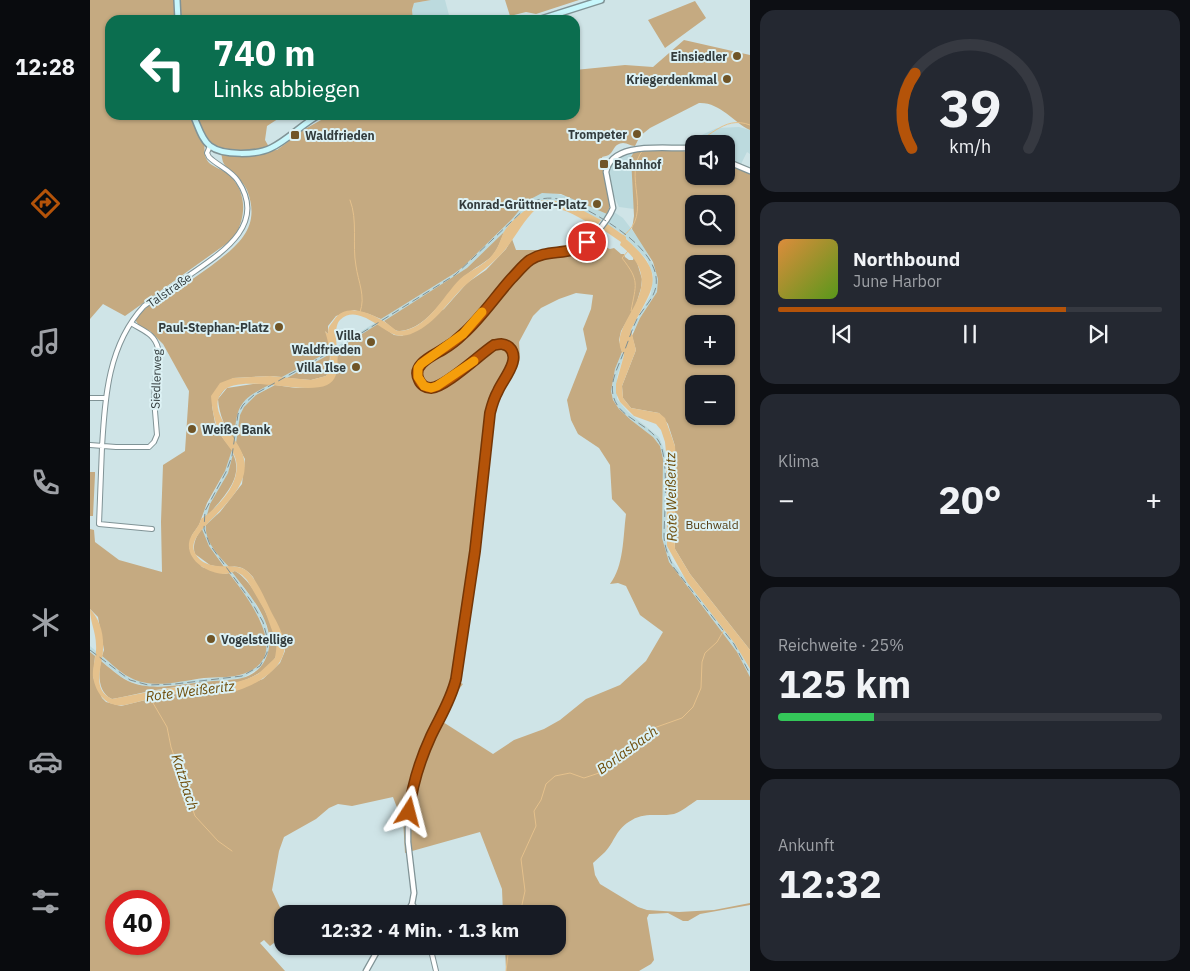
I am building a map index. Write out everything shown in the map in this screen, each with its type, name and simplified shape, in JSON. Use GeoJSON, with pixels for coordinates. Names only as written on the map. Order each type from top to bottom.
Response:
{"type":"FeatureCollection","features":[{"type":"Feature","properties":{"kind":"main road"},"geometry":{"type":"LineString","coordinates":[[177,0],[178,15]]}},
{"type":"Feature","properties":{"kind":"main road"},"geometry":{"type":"LineString","coordinates":[[554,15],[601,0]]}},
{"type":"Feature","properties":{"kind":"main road"},"geometry":{"type":"LineString","coordinates":[[195,120],[203,137],[210,146],[221,151],[233,153],[258,152],[274,146],[312,120]]}},
{"type":"Feature","properties":{"kind":"street","name":"Talstraße"},"geometry":{"type":"LineString","coordinates":[[152,529],[99,524],[102,446],[110,369],[120,344],[144,306],[222,253],[242,230],[248,203],[232,173],[209,157],[207,152],[210,146]]}},
{"type":"Feature","properties":{"kind":"street"},"geometry":{"type":"LineString","coordinates":[[412,904],[414,893],[408,842],[410,804],[418,771],[431,737],[453,691],[456,679],[476,542],[490,413],[494,398],[510,369],[514,356],[513,352],[506,345],[494,345],[446,381],[431,388],[424,386],[420,382],[418,368],[424,361],[443,350],[463,334],[496,295],[530,260],[545,253],[578,249],[587,242],[612,212],[614,205],[608,183],[608,166],[621,152],[644,149],[685,148]]}},
{"type":"Feature","properties":{"kind":"street"},"geometry":{"type":"LineString","coordinates":[[735,164],[750,170]]}},
{"type":"Feature","properties":{"kind":"street","name":"Siedlerweg"},"geometry":{"type":"LineString","coordinates":[[90,445],[149,447],[157,435],[154,398],[158,348],[152,335],[131,324]]}},
{"type":"Feature","properties":{"kind":"street"},"geometry":{"type":"LineString","coordinates":[[90,398],[106,398]]}},
{"type":"Feature","properties":{"kind":"street"},"geometry":{"type":"LineString","coordinates":[[366,971],[375,955]]}},
{"type":"Feature","properties":{"kind":"street"},"geometry":{"type":"LineString","coordinates":[[432,955],[436,971]]}},
{"type":"Feature","properties":{"kind":"shaded area"},"geometry":{"type":"Polygon","coordinates":[[[445,0],[449,15],[412,15],[414,3],[445,0]]]}},
{"type":"Feature","properties":{"kind":"shaded area"},"geometry":{"type":"Polygon","coordinates":[[[739,127],[750,130],[750,154],[747,152],[741,164],[735,162],[735,135],[702,135],[717,128],[739,127]]]}},
{"type":"Feature","properties":{"kind":"shaded area"},"geometry":{"type":"Polygon","coordinates":[[[635,150],[631,157],[634,209],[619,207],[611,189],[609,170],[612,163],[619,156],[635,150]]]}},
{"type":"Feature","properties":{"kind":"shaded area"},"geometry":{"type":"Polygon","coordinates":[[[541,193],[553,193],[569,197],[610,216],[614,212],[623,218],[642,243],[656,270],[658,279],[657,292],[634,331],[631,330],[651,294],[653,275],[647,260],[621,233],[575,206],[552,200],[537,202],[467,268],[456,276],[342,347],[256,395],[240,415],[237,440],[228,473],[224,480],[211,544],[253,600],[265,621],[270,641],[268,653],[261,667],[243,678],[148,687],[120,676],[90,652],[90,646],[122,673],[130,678],[148,683],[242,675],[258,665],[262,623],[239,586],[209,546],[202,530],[204,511],[221,479],[230,456],[237,414],[241,404],[254,392],[328,352],[455,273],[513,218],[527,201],[541,193]]]}},
{"type":"Feature","properties":{"kind":"shaded area"},"geometry":{"type":"Polygon","coordinates":[[[621,354],[624,355],[617,377],[617,399],[628,412],[659,437],[665,452],[666,537],[672,561],[739,649],[750,671],[750,677],[737,652],[673,569],[665,554],[662,538],[663,459],[660,446],[653,437],[619,409],[613,400],[611,391],[615,369],[621,354]]]}},
{"type":"Feature","properties":{"kind":"green space"},"geometry":{"type":"Polygon","coordinates":[[[90,0],[175,0],[176,15],[105,15],[105,120],[194,120],[203,140],[205,155],[208,161],[227,174],[240,190],[243,207],[241,224],[233,239],[125,316],[103,304],[90,319],[90,0]]]}},
{"type":"Feature","properties":{"kind":"green space"},"geometry":{"type":"Polygon","coordinates":[[[179,0],[431,0],[414,3],[412,15],[179,15],[179,0]]]}},
{"type":"Feature","properties":{"kind":"green space"},"geometry":{"type":"Polygon","coordinates":[[[505,0],[579,0],[536,14],[526,12],[510,15],[505,0]]]}},
{"type":"Feature","properties":{"kind":"green space"},"geometry":{"type":"Polygon","coordinates":[[[695,1],[706,18],[665,48],[648,20],[695,1]]]}},
{"type":"Feature","properties":{"kind":"green space"},"geometry":{"type":"Polygon","coordinates":[[[684,40],[750,55],[750,130],[720,109],[699,103],[650,128],[640,136],[635,146],[625,143],[618,144],[609,155],[602,157],[605,181],[612,200],[607,214],[561,194],[542,193],[527,201],[513,218],[455,273],[381,319],[354,310],[336,316],[328,326],[328,334],[325,331],[329,339],[330,351],[282,377],[233,378],[212,406],[215,423],[222,437],[232,450],[225,471],[207,503],[199,525],[192,535],[189,548],[202,567],[225,574],[229,573],[255,611],[266,641],[265,654],[258,666],[243,674],[234,676],[157,684],[138,681],[129,677],[102,656],[104,650],[98,617],[90,609],[90,529],[94,530],[95,542],[119,560],[162,572],[163,465],[185,451],[189,391],[163,344],[150,331],[139,326],[136,318],[148,306],[158,300],[160,302],[211,266],[230,251],[244,235],[249,225],[251,203],[245,186],[224,164],[221,153],[277,150],[305,129],[321,120],[580,120],[580,70],[625,65],[653,67],[684,40]]]}},
{"type":"Feature","properties":{"kind":"green space"},"geometry":{"type":"Polygon","coordinates":[[[197,120],[276,120],[267,126],[265,140],[269,147],[253,150],[228,151],[221,149],[208,140],[197,120]]]}},
{"type":"Feature","properties":{"kind":"green space","name":"Buchwald"},"geometry":{"type":"Polygon","coordinates":[[[635,150],[685,152],[685,185],[735,185],[735,167],[750,173],[750,650],[690,574],[675,549],[675,446],[668,424],[659,413],[631,408],[623,398],[622,386],[636,350],[632,336],[640,318],[657,292],[658,279],[653,262],[632,229],[634,216],[631,157],[635,150]]]}},
{"type":"Feature","properties":{"kind":"green space"},"geometry":{"type":"Polygon","coordinates":[[[504,232],[492,256],[462,279],[438,307],[420,323],[410,329],[398,331],[384,321],[467,268],[504,232]]]}},
{"type":"Feature","properties":{"kind":"green space"},"geometry":{"type":"Polygon","coordinates":[[[512,239],[516,250],[582,250],[591,242],[610,249],[614,248],[621,254],[624,254],[629,260],[633,260],[634,257],[636,259],[642,279],[641,288],[636,305],[621,331],[619,340],[622,352],[615,369],[611,391],[613,400],[619,409],[653,437],[660,446],[663,459],[662,538],[669,562],[737,652],[750,677],[750,800],[697,800],[674,814],[647,815],[632,820],[622,827],[604,853],[593,863],[595,875],[600,884],[638,907],[647,910],[679,912],[714,910],[750,903],[750,905],[700,914],[688,921],[683,921],[668,913],[649,914],[647,918],[654,960],[639,971],[506,971],[505,955],[566,955],[566,905],[503,905],[502,889],[480,832],[405,853],[403,819],[406,819],[407,808],[399,813],[393,797],[352,806],[338,804],[284,837],[279,851],[272,890],[279,905],[274,905],[274,943],[270,946],[264,940],[260,943],[285,971],[90,971],[90,652],[95,656],[93,677],[102,698],[106,702],[121,706],[166,695],[200,692],[222,694],[263,679],[280,663],[285,651],[284,643],[253,577],[242,568],[229,567],[213,548],[206,531],[206,525],[220,512],[242,484],[245,459],[236,443],[240,415],[244,407],[256,395],[275,385],[296,388],[313,387],[336,372],[338,349],[378,324],[394,335],[402,336],[444,309],[467,283],[486,270],[506,249],[512,239]],[[576,293],[541,308],[533,316],[519,342],[520,359],[517,368],[500,391],[491,422],[481,535],[459,677],[459,682],[463,684],[456,693],[443,722],[493,754],[514,740],[544,729],[560,720],[586,699],[620,685],[646,661],[663,632],[640,615],[626,586],[618,583],[610,584],[618,569],[626,514],[612,499],[610,465],[599,448],[578,434],[571,420],[567,400],[587,349],[583,329],[591,309],[593,295],[576,293]]]}},
{"type":"Feature","properties":{"kind":"green space"},"geometry":{"type":"Polygon","coordinates":[[[330,354],[329,371],[326,376],[311,380],[287,378],[330,354]]]}},
{"type":"Feature","properties":{"kind":"green space"},"geometry":{"type":"Polygon","coordinates":[[[253,384],[271,384],[252,395],[242,405],[237,419],[234,440],[223,421],[218,399],[227,388],[253,384]]]}},
{"type":"Feature","properties":{"kind":"green space"},"geometry":{"type":"Polygon","coordinates":[[[233,454],[236,462],[235,478],[227,492],[207,515],[210,504],[228,473],[233,454]]]}},
{"type":"Feature","properties":{"kind":"green space"},"geometry":{"type":"Polygon","coordinates":[[[90,472],[95,472],[93,516],[90,516],[90,472]]]}},
{"type":"Feature","properties":{"kind":"green space"},"geometry":{"type":"Polygon","coordinates":[[[202,529],[209,546],[225,568],[210,565],[195,554],[195,541],[202,529]]]}},
{"type":"Feature","properties":{"kind":"green space"},"geometry":{"type":"Polygon","coordinates":[[[235,571],[252,587],[271,624],[277,650],[275,658],[266,668],[252,677],[229,685],[197,684],[112,699],[107,696],[100,683],[101,661],[128,681],[156,687],[237,679],[249,676],[255,672],[265,660],[269,648],[269,636],[261,613],[232,572],[235,571]]]}},
{"type":"Feature","properties":{"kind":"water","name":"Rote Weißeritz"},"geometry":{"type":"Polygon","coordinates":[[[543,200],[566,203],[601,220],[596,227],[575,215],[559,209],[544,207],[536,209],[500,256],[461,289],[429,323],[411,334],[395,335],[360,316],[346,316],[340,320],[337,326],[337,372],[333,380],[327,385],[316,388],[303,388],[243,384],[231,386],[222,392],[218,400],[218,408],[221,417],[241,451],[244,459],[244,474],[238,488],[229,501],[198,534],[194,544],[195,553],[206,564],[242,568],[251,575],[262,592],[280,629],[285,648],[281,660],[275,668],[258,681],[229,693],[179,693],[125,705],[113,704],[103,699],[94,683],[93,677],[96,645],[90,609],[99,623],[103,638],[99,683],[105,695],[112,699],[164,689],[204,684],[220,687],[258,674],[275,658],[277,644],[265,611],[247,580],[235,571],[224,574],[205,568],[195,560],[189,549],[190,540],[201,519],[222,500],[233,484],[236,475],[235,457],[220,432],[212,407],[211,396],[220,383],[233,378],[270,376],[311,380],[326,376],[330,359],[325,331],[328,334],[334,320],[340,314],[348,311],[365,312],[397,331],[417,326],[433,312],[460,279],[489,258],[506,229],[520,214],[543,200]]]}},
{"type":"Feature","properties":{"kind":"water","name":"Rote Weißeritz"},"geometry":{"type":"Polygon","coordinates":[[[606,223],[626,237],[648,263],[652,273],[650,292],[631,330],[636,350],[622,386],[623,398],[631,408],[659,413],[665,418],[675,446],[678,486],[674,521],[675,549],[690,574],[750,650],[750,669],[735,644],[687,582],[667,546],[666,452],[661,430],[656,424],[634,416],[620,402],[616,393],[616,384],[624,355],[620,343],[622,331],[640,291],[641,277],[636,261],[620,245],[621,242],[602,229],[606,223]]]}},
{"type":"Feature","properties":{"kind":"waterway"},"geometry":{"type":"LineString","coordinates":[[708,135],[731,123],[750,125]]}},
{"type":"Feature","properties":{"kind":"waterway"},"geometry":{"type":"LineString","coordinates":[[623,236],[632,227],[637,217],[635,171],[637,160],[643,150]]}},
{"type":"Feature","properties":{"kind":"waterway"},"geometry":{"type":"LineString","coordinates":[[350,200],[354,216],[355,258],[362,295],[360,312]]}},
{"type":"Feature","properties":{"kind":"waterway"},"geometry":{"type":"LineString","coordinates":[[628,251],[622,258],[634,278],[635,288],[631,311],[633,311]]}},
{"type":"Feature","properties":{"kind":"waterway","name":"Borlasbach"},"geometry":{"type":"LineString","coordinates":[[522,905],[525,891],[521,859],[536,826],[534,811],[541,800],[546,784],[555,776],[570,773],[584,778],[599,773],[611,759],[640,740],[651,729],[682,718],[693,707],[701,688],[702,662],[705,653],[717,642],[724,630]]}},
{"type":"Feature","properties":{"kind":"waterway","name":"Katzbach"},"geometry":{"type":"LineString","coordinates":[[153,703],[167,727],[171,747],[195,816],[218,841],[232,851]]}},
{"type":"Feature","properties":{"kind":"waterway","name":"Borlasbach"},"geometry":{"type":"LineString","coordinates":[[506,971],[508,955]]}},
{"type":"Feature","properties":{"kind":"railway"},"geometry":{"type":"LineString","coordinates":[[90,650],[130,680],[148,685],[175,684],[242,676],[260,666],[267,653],[268,641],[263,622],[251,601],[210,545],[204,529],[205,511],[226,472],[232,456],[238,414],[243,405],[255,394],[339,347],[455,275],[531,203],[544,198],[551,198],[572,203],[585,209],[620,230],[651,261],[655,273],[655,291],[633,328],[615,374],[613,395],[620,409],[653,434],[662,448],[665,472],[664,537],[672,564],[734,644],[750,674]]}},
{"type":"Feature","properties":{"kind":"slow traffic"},"geometry":{"type":"LineString","coordinates":[[474,361],[446,381],[431,388],[424,386],[418,377],[418,368],[421,364],[463,334],[482,312]]}},
{"type":"Feature","properties":{"kind":"place","name":"Einsiedler"},"geometry":{"type":"Point","coordinates":[737,56]}},
{"type":"Feature","properties":{"kind":"place","name":"Kriegerdenkmal"},"geometry":{"type":"Point","coordinates":[727,79]}},
{"type":"Feature","properties":{"kind":"place","name":"Trompeter"},"geometry":{"type":"Point","coordinates":[637,134]}},
{"type":"Feature","properties":{"kind":"place","name":"Waldfrieden"},"geometry":{"type":"Point","coordinates":[295,135]}},
{"type":"Feature","properties":{"kind":"place","name":"Bahnhof"},"geometry":{"type":"Point","coordinates":[604,164]}},
{"type":"Feature","properties":{"kind":"place","name":"Konrad-Grüttner-Platz"},"geometry":{"type":"Point","coordinates":[597,204]}},
{"type":"Feature","properties":{"kind":"place","name":"Paul-Stephan-Platz"},"geometry":{"type":"Point","coordinates":[279,327]}},
{"type":"Feature","properties":{"kind":"place","name":"Villa Waldfrieden"},"geometry":{"type":"Point","coordinates":[371,342]}},
{"type":"Feature","properties":{"kind":"place","name":"Villa Ilse"},"geometry":{"type":"Point","coordinates":[356,367]}},
{"type":"Feature","properties":{"kind":"place","name":"Weiße Bank"},"geometry":{"type":"Point","coordinates":[192,429]}},
{"type":"Feature","properties":{"kind":"place","name":"Vogelstellige"},"geometry":{"type":"Point","coordinates":[211,639]}},
{"type":"Feature","properties":{"kind":"route"},"geometry":{"type":"LineString","coordinates":[[409,812],[412,788],[418,771],[431,737],[453,691],[456,679],[480,514],[486,438],[490,413],[494,398],[512,365],[514,356],[513,352],[506,345],[494,345],[446,381],[431,388],[424,386],[420,382],[418,368],[424,361],[443,350],[463,334],[496,295],[530,260],[545,253],[578,249],[587,242]]}}]}
